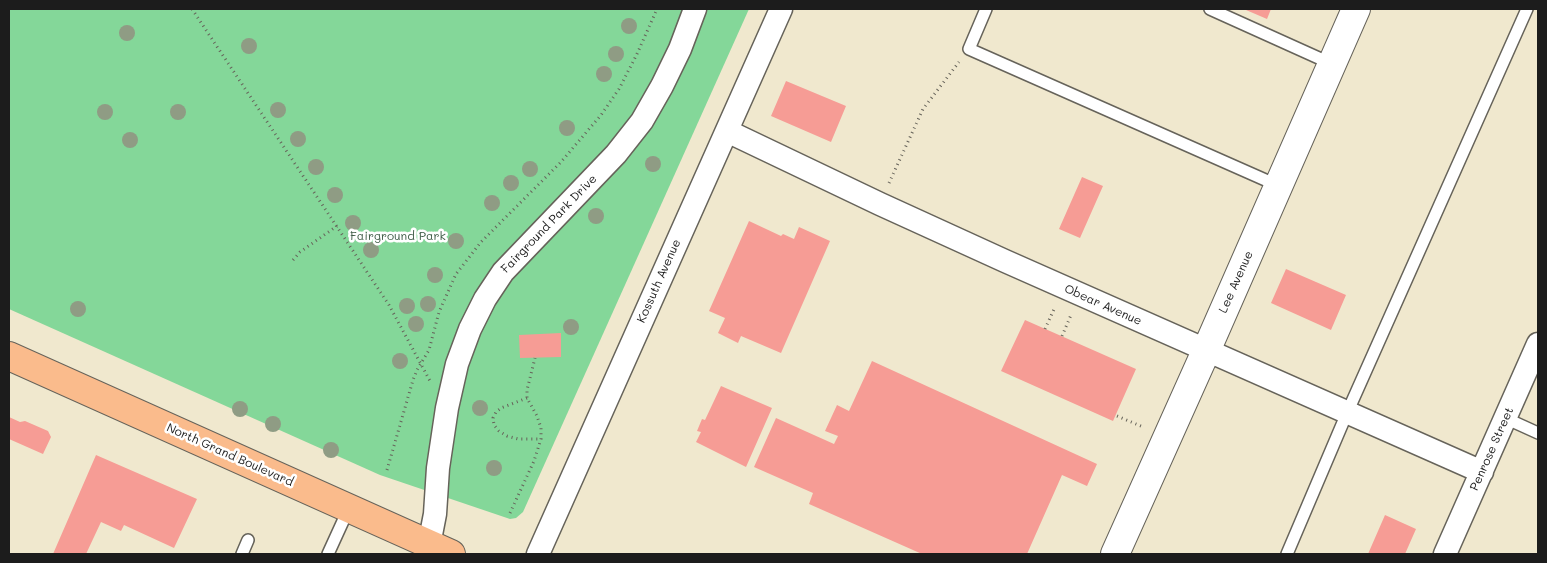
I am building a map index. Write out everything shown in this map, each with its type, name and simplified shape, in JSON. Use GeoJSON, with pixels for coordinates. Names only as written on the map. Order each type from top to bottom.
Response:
{"type":"FeatureCollection","features":[{"type":"Feature","properties":{"kind":"main road","name":"North Grand Boulevard"},"geometry":{"type":"LineString","coordinates":[[9,356],[440,550]]}},
{"type":"Feature","properties":{"kind":"street","name":"Fairground Park Drive"},"geometry":{"type":"LineString","coordinates":[[440,550],[435,514],[439,460],[446,408],[457,364],[470,329],[485,299],[503,272],[616,154],[642,121],[662,86],[695,9]]}},
{"type":"Feature","properties":{"kind":"street","name":"Kossuth Avenue"},"geometry":{"type":"LineString","coordinates":[[538,554],[781,9]]}},
{"type":"Feature","properties":{"kind":"street","name":"Lee Avenue"},"geometry":{"type":"LineString","coordinates":[[1115,554],[1356,9]]}},
{"type":"Feature","properties":{"kind":"street","name":"Obear Avenue"},"geometry":{"type":"LineString","coordinates":[[726,131],[880,204],[1206,351],[1482,472]]}},
{"type":"Feature","properties":{"kind":"street","name":"Penrose Street"},"geometry":{"type":"LineString","coordinates":[[1445,554],[1538,344]]}},
{"type":"Feature","properties":{"kind":"lane"},"geometry":{"type":"LineString","coordinates":[[986,9],[969,49],[1279,186]]}},
{"type":"Feature","properties":{"kind":"lane"},"geometry":{"type":"LineString","coordinates":[[1210,9],[1332,64]]}},
{"type":"Feature","properties":{"kind":"lane"},"geometry":{"type":"LineString","coordinates":[[1287,554],[1347,413],[1527,9]]}},
{"type":"Feature","properties":{"kind":"lane"},"geometry":{"type":"LineString","coordinates":[[1505,418],[1538,434]]}},
{"type":"Feature","properties":{"kind":"lane"},"geometry":{"type":"LineString","coordinates":[[328,554],[349,508]]}},
{"type":"Feature","properties":{"kind":"lane"},"geometry":{"type":"LineString","coordinates":[[242,554],[248,540]]}},
{"type":"Feature","properties":{"kind":"path"},"geometry":{"type":"LineString","coordinates":[[192,9],[389,305],[432,384]]}},
{"type":"Feature","properties":{"kind":"path"},"geometry":{"type":"LineString","coordinates":[[880,204],[923,109],[969,49]]}},
{"type":"Feature","properties":{"kind":"path"},"geometry":{"type":"LineString","coordinates":[[293,260],[300,252],[336,226]]}},
{"type":"Feature","properties":{"kind":"path"},"geometry":{"type":"LineString","coordinates":[[1045,329],[1056,304]]}},
{"type":"Feature","properties":{"kind":"path"},"geometry":{"type":"LineString","coordinates":[[1062,336],[1073,312]]}},
{"type":"Feature","properties":{"kind":"path"},"geometry":{"type":"LineString","coordinates":[[510,514],[534,461],[541,439],[538,416],[527,398],[527,390],[535,358]]}},
{"type":"Feature","properties":{"kind":"path"},"geometry":{"type":"LineString","coordinates":[[527,398],[501,408],[496,412],[494,424],[498,431],[507,436],[518,439],[541,439]]}},
{"type":"Feature","properties":{"kind":"path"},"geometry":{"type":"LineString","coordinates":[[1117,416],[1144,428]]}},
{"type":"Feature","properties":{"kind":"green space","name":"Fairground Park"},"geometry":{"type":"Polygon","coordinates":[[[9,9],[749,9],[523,512],[516,518],[510,519],[380,475],[9,309],[9,9]]]}},
{"type":"Feature","properties":{"kind":"building"},"geometry":{"type":"Polygon","coordinates":[[[1247,9],[1271,9],[1267,19],[1247,9]]]}},
{"type":"Feature","properties":{"kind":"building"},"geometry":{"type":"Polygon","coordinates":[[[786,81],[846,106],[831,142],[771,116],[786,81]]]}},
{"type":"Feature","properties":{"kind":"building"},"geometry":{"type":"Polygon","coordinates":[[[1082,177],[1103,186],[1080,238],[1059,229],[1082,177]]]}},
{"type":"Feature","properties":{"kind":"building"},"geometry":{"type":"Polygon","coordinates":[[[749,221],[781,236],[783,234],[794,239],[799,227],[830,241],[781,353],[741,336],[738,343],[718,333],[725,318],[709,311],[749,221]]]}},
{"type":"Feature","properties":{"kind":"building"},"geometry":{"type":"Polygon","coordinates":[[[1286,269],[1346,295],[1331,330],[1271,303],[1286,269]]]}},
{"type":"Feature","properties":{"kind":"building"},"geometry":{"type":"Polygon","coordinates":[[[1025,320],[1136,369],[1113,421],[1001,371],[1025,320]]]}},
{"type":"Feature","properties":{"kind":"building"},"geometry":{"type":"Polygon","coordinates":[[[561,333],[561,357],[520,358],[519,335],[561,333]]]}},
{"type":"Feature","properties":{"kind":"building"},"geometry":{"type":"Polygon","coordinates":[[[872,361],[1097,464],[1087,486],[1062,475],[1027,554],[922,554],[809,504],[813,493],[754,467],[776,418],[834,444],[838,436],[825,431],[837,405],[849,411],[872,361]]]}},
{"type":"Feature","properties":{"kind":"building"},"geometry":{"type":"Polygon","coordinates":[[[721,386],[772,408],[746,467],[696,442],[701,432],[697,431],[702,419],[705,420],[721,386]]]}},
{"type":"Feature","properties":{"kind":"building"},"geometry":{"type":"Polygon","coordinates":[[[9,417],[20,422],[25,421],[48,431],[51,437],[43,454],[9,439],[9,417]]]}},
{"type":"Feature","properties":{"kind":"building"},"geometry":{"type":"Polygon","coordinates":[[[96,455],[197,499],[174,548],[124,525],[121,531],[101,522],[86,554],[53,554],[96,455]]]}},
{"type":"Feature","properties":{"kind":"building"},"geometry":{"type":"Polygon","coordinates":[[[1385,515],[1416,529],[1405,554],[1368,554],[1385,515]]]}}]}
